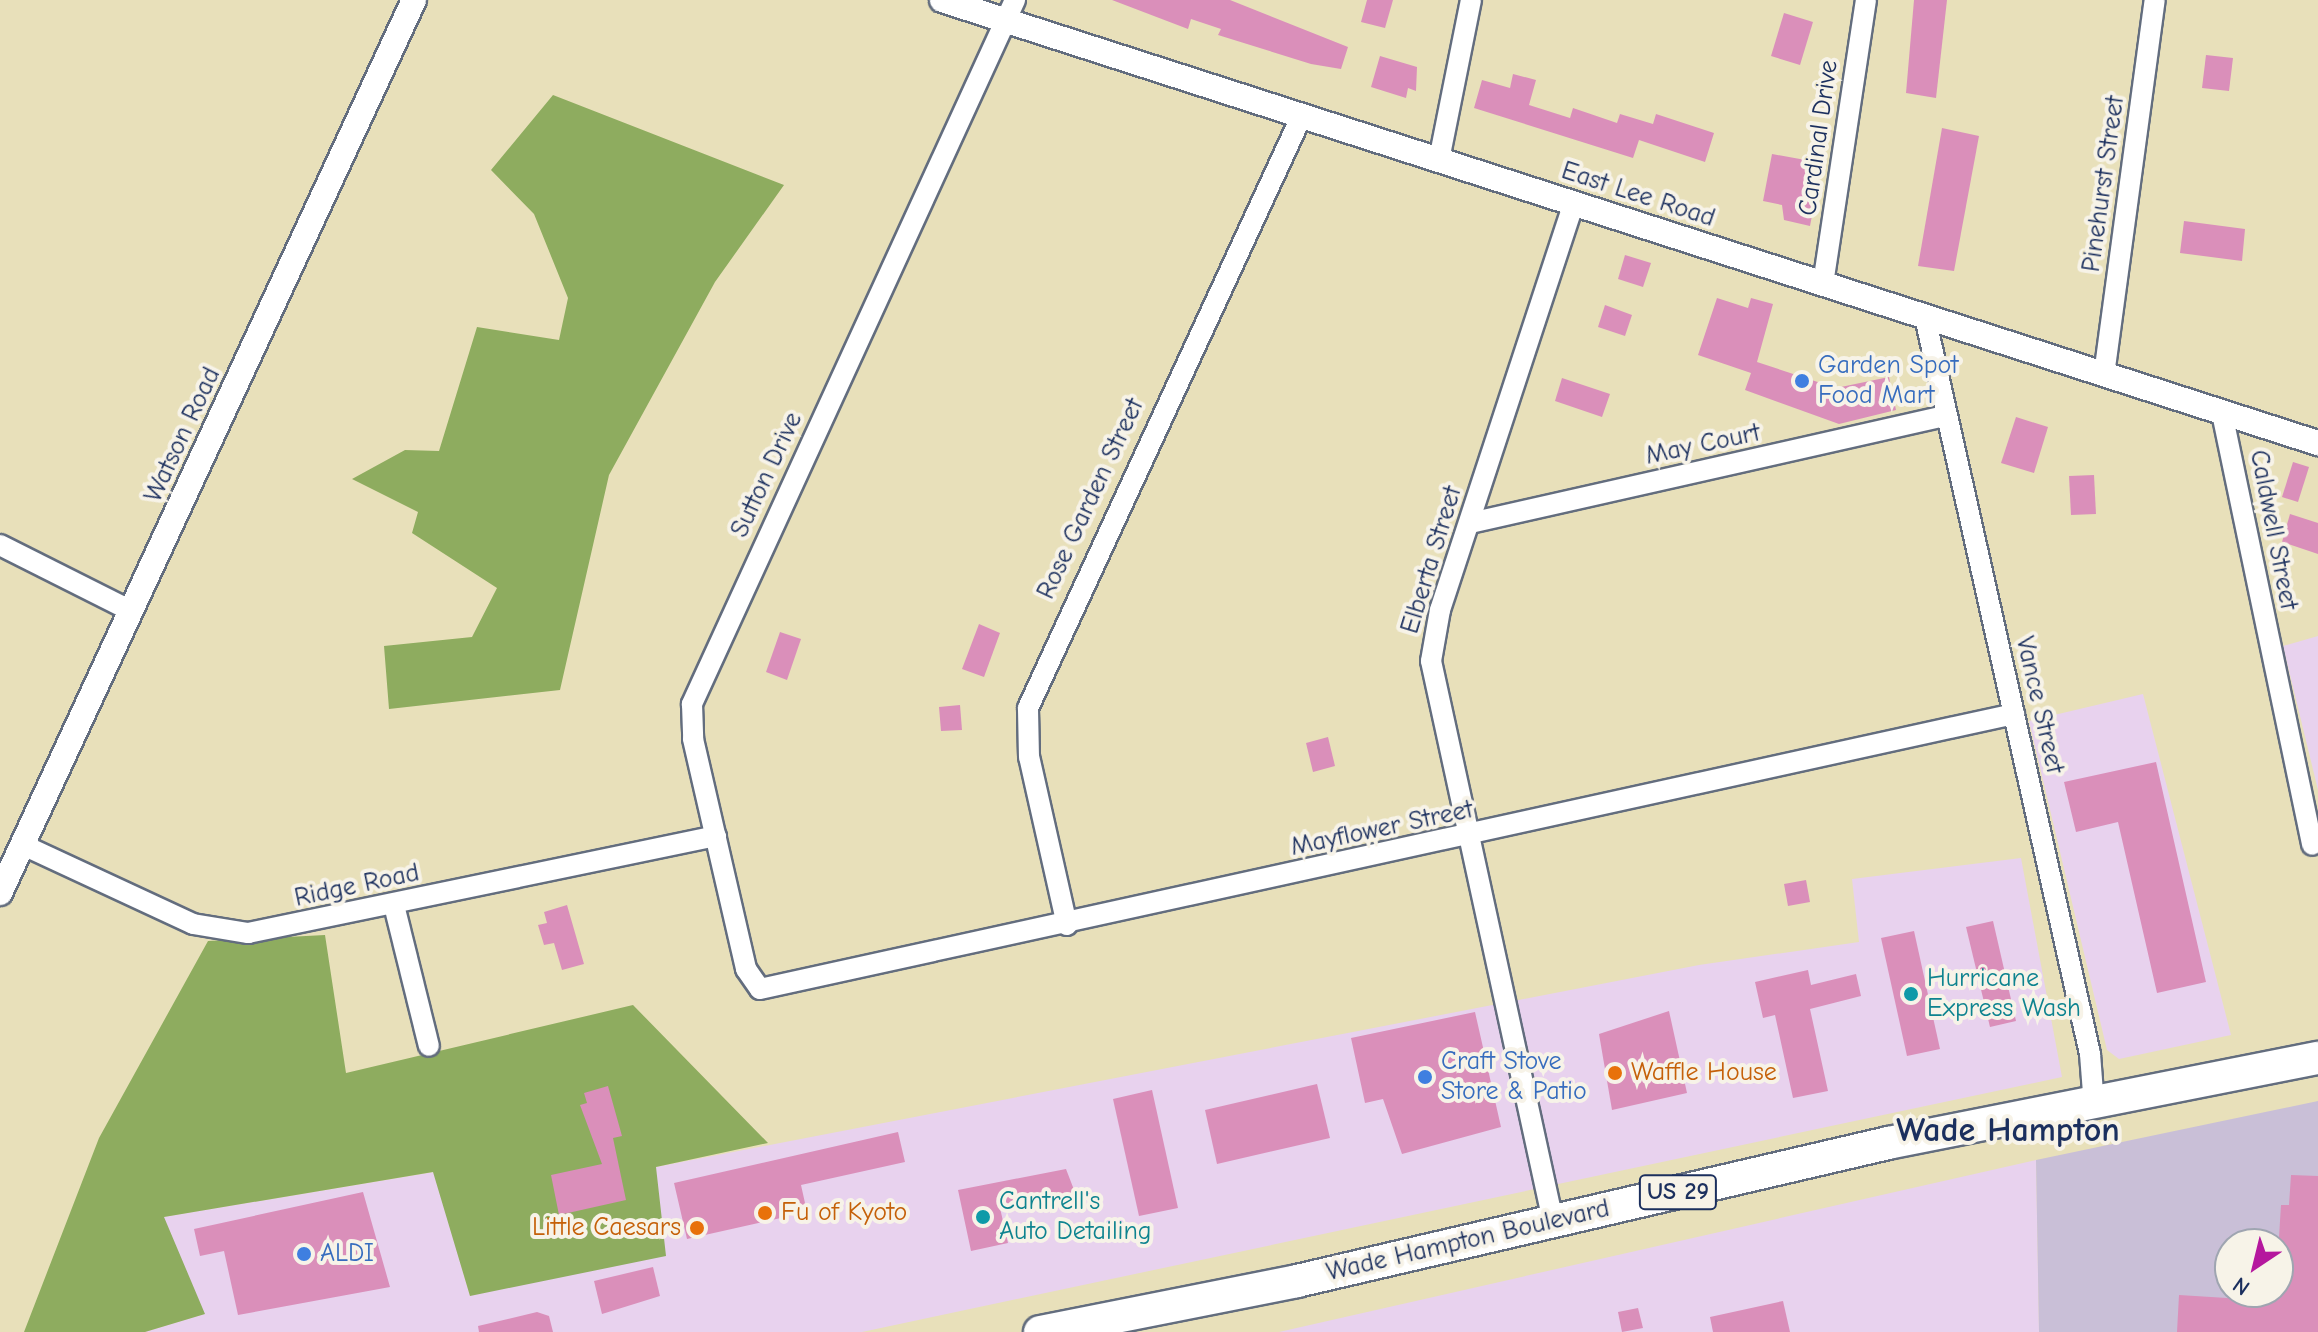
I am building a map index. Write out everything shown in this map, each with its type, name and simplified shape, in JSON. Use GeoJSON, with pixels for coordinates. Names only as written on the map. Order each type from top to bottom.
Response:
{"type":"FeatureCollection","features":[{"type":"Feature","properties":{"kind":"main road","name":"Wade Hampton Boulevard"},"geometry":{"type":"LineString","coordinates":[[1040,1332],[1553,1221],[1888,1143],[2094,1106],[2318,1058]]}},
{"type":"Feature","properties":{"kind":"street","name":"Watson Road"},"geometry":{"type":"LineString","coordinates":[[0,893],[414,0]]}},
{"type":"Feature","properties":{"kind":"street","name":"East Lee Road"},"geometry":{"type":"LineString","coordinates":[[942,0],[1010,10],[1302,115],[2318,443]]}},
{"type":"Feature","properties":{"kind":"street"},"geometry":{"type":"LineString","coordinates":[[1439,160],[1471,0]]}},
{"type":"Feature","properties":{"kind":"street","name":"Cardinal Drive"},"geometry":{"type":"LineString","coordinates":[[1823,284],[1866,0]]}},
{"type":"Feature","properties":{"kind":"street","name":"Pinehurst Street"},"geometry":{"type":"LineString","coordinates":[[2104,375],[2155,0]]}},
{"type":"Feature","properties":{"kind":"street","name":"Sutton Drive"},"geometry":{"type":"LineString","coordinates":[[760,989],[746,969],[690,719],[698,682],[1010,10]]}},
{"type":"Feature","properties":{"kind":"street","name":"Rose Garden Street"},"geometry":{"type":"LineString","coordinates":[[1067,925],[1029,757],[1028,708],[1302,115]]}},
{"type":"Feature","properties":{"kind":"street","name":"Elberta Street"},"geometry":{"type":"LineString","coordinates":[[1553,1221],[1465,837],[1431,661],[1470,523],[1574,203]]}},
{"type":"Feature","properties":{"kind":"street","name":"Vance Street"},"geometry":{"type":"LineString","coordinates":[[1925,317],[2090,1054],[2094,1106]]}},
{"type":"Feature","properties":{"kind":"street","name":"Caldwell Street"},"geometry":{"type":"LineString","coordinates":[[2222,413],[2312,845]]}},
{"type":"Feature","properties":{"kind":"street","name":"May Court"},"geometry":{"type":"LineString","coordinates":[[1470,523],[1946,416]]}},
{"type":"Feature","properties":{"kind":"street"},"geometry":{"type":"LineString","coordinates":[[0,545],[131,611]]}},
{"type":"Feature","properties":{"kind":"street","name":"Mayflower Street"},"geometry":{"type":"LineString","coordinates":[[760,989],[1067,925],[2014,714]]}},
{"type":"Feature","properties":{"kind":"street","name":"Ridge Road"},"geometry":{"type":"LineString","coordinates":[[23,845],[219,931],[275,930],[716,836]]}},
{"type":"Feature","properties":{"kind":"street"},"geometry":{"type":"LineString","coordinates":[[394,905],[429,1046]]}},
{"type":"Feature","properties":{"kind":"shaded area"},"geometry":{"type":"Polygon","coordinates":[[[2318,636],[2318,790],[2283,646],[2318,636]]]}},
{"type":"Feature","properties":{"kind":"shaded area"},"geometry":{"type":"Polygon","coordinates":[[[2143,694],[2231,1035],[2119,1059],[2107,1050],[2029,721],[2143,694]]]}},
{"type":"Feature","properties":{"kind":"shaded area"},"geometry":{"type":"Polygon","coordinates":[[[2021,858],[2062,1077],[862,1332],[145,1332],[204,1314],[163,1217],[434,1172],[470,1296],[656,1167],[1699,965],[1859,942],[1852,879],[2021,858]]]}},
{"type":"Feature","properties":{"kind":"shaded area"},"geometry":{"type":"Polygon","coordinates":[[[2318,1101],[2318,1332],[2039,1332],[2036,1160],[2318,1101]]]}},
{"type":"Feature","properties":{"kind":"shaded area"},"geometry":{"type":"Polygon","coordinates":[[[2036,1160],[2039,1332],[1279,1332],[2036,1160]]]}},
{"type":"Feature","properties":{"kind":"green space"},"geometry":{"type":"Polygon","coordinates":[[[553,95],[784,185],[715,282],[609,475],[560,690],[389,709],[384,646],[472,637],[497,588],[412,533],[418,512],[352,479],[405,450],[439,451],[477,327],[559,340],[568,298],[534,214],[491,170],[553,95]]]}},
{"type":"Feature","properties":{"kind":"green space"},"geometry":{"type":"Polygon","coordinates":[[[325,935],[346,1073],[633,1005],[768,1143],[656,1167],[666,1256],[470,1296],[433,1172],[164,1217],[205,1314],[145,1332],[24,1332],[99,1138],[208,941],[325,935]]]}},
{"type":"Feature","properties":{"kind":"building"},"geometry":{"type":"Polygon","coordinates":[[[1112,0],[1230,0],[1348,47],[1341,69],[1311,64],[1218,35],[1221,29],[1191,19],[1188,29],[1112,0]]]}},
{"type":"Feature","properties":{"kind":"building"},"geometry":{"type":"Polygon","coordinates":[[[1367,0],[1393,0],[1385,28],[1361,22],[1367,0]]]}},
{"type":"Feature","properties":{"kind":"building"},"geometry":{"type":"Polygon","coordinates":[[[1914,0],[1947,0],[1936,98],[1906,93],[1914,0]]]}},
{"type":"Feature","properties":{"kind":"building"},"geometry":{"type":"Polygon","coordinates":[[[1784,13],[1813,22],[1800,65],[1771,56],[1784,13]]]}},
{"type":"Feature","properties":{"kind":"building"},"geometry":{"type":"Polygon","coordinates":[[[2206,55],[2233,58],[2229,91],[2202,88],[2206,55]]]}},
{"type":"Feature","properties":{"kind":"building"},"geometry":{"type":"Polygon","coordinates":[[[1380,56],[1417,67],[1416,91],[1408,88],[1406,98],[1371,87],[1380,56]]]}},
{"type":"Feature","properties":{"kind":"building"},"geometry":{"type":"Polygon","coordinates":[[[1513,74],[1536,80],[1529,105],[1570,118],[1573,108],[1617,123],[1620,114],[1653,124],[1656,114],[1714,133],[1705,162],[1639,140],[1633,158],[1474,108],[1482,80],[1510,88],[1513,74]]]}},
{"type":"Feature","properties":{"kind":"building"},"geometry":{"type":"Polygon","coordinates":[[[1942,128],[1979,136],[1954,271],[1918,266],[1942,128]]]}},
{"type":"Feature","properties":{"kind":"building"},"geometry":{"type":"Polygon","coordinates":[[[1772,154],[1822,163],[1810,226],[1784,220],[1782,205],[1763,201],[1772,154]]]}},
{"type":"Feature","properties":{"kind":"building"},"geometry":{"type":"Polygon","coordinates":[[[2184,221],[2245,229],[2242,261],[2180,253],[2184,221]]]}},
{"type":"Feature","properties":{"kind":"building"},"geometry":{"type":"Polygon","coordinates":[[[1625,255],[1651,263],[1643,287],[1618,279],[1625,255]]]}},
{"type":"Feature","properties":{"kind":"building"},"geometry":{"type":"Polygon","coordinates":[[[1717,298],[1748,308],[1751,298],[1773,304],[1757,362],[1836,388],[1889,377],[1896,410],[1839,424],[1745,390],[1751,373],[1698,355],[1717,298]]]}},
{"type":"Feature","properties":{"kind":"building"},"geometry":{"type":"Polygon","coordinates":[[[1605,305],[1632,315],[1625,336],[1598,327],[1605,305]]]}},
{"type":"Feature","properties":{"kind":"building"},"geometry":{"type":"Polygon","coordinates":[[[1562,378],[1610,394],[1602,417],[1555,401],[1562,378]]]}},
{"type":"Feature","properties":{"kind":"building"},"geometry":{"type":"Polygon","coordinates":[[[2016,417],[2048,427],[2034,473],[2001,463],[2016,417]]]}},
{"type":"Feature","properties":{"kind":"building"},"geometry":{"type":"Polygon","coordinates":[[[2293,462],[2309,467],[2298,502],[2282,497],[2293,462]]]}},
{"type":"Feature","properties":{"kind":"building"},"geometry":{"type":"Polygon","coordinates":[[[2094,475],[2096,514],[2071,515],[2069,476],[2094,475]]]}},
{"type":"Feature","properties":{"kind":"building"},"geometry":{"type":"Polygon","coordinates":[[[2290,514],[2318,523],[2318,554],[2282,542],[2290,514]]]}},
{"type":"Feature","properties":{"kind":"building"},"geometry":{"type":"Polygon","coordinates":[[[979,624],[1000,633],[984,677],[962,669],[979,624]]]}},
{"type":"Feature","properties":{"kind":"building"},"geometry":{"type":"Polygon","coordinates":[[[780,632],[801,639],[787,680],[766,672],[780,632]]]}},
{"type":"Feature","properties":{"kind":"building"},"geometry":{"type":"Polygon","coordinates":[[[960,705],[962,730],[941,731],[939,707],[960,705]]]}},
{"type":"Feature","properties":{"kind":"building"},"geometry":{"type":"Polygon","coordinates":[[[1328,737],[1335,766],[1313,772],[1306,743],[1328,737]]]}},
{"type":"Feature","properties":{"kind":"building"},"geometry":{"type":"Polygon","coordinates":[[[2156,762],[2206,982],[2157,993],[2118,822],[2076,832],[2064,782],[2156,762]]]}},
{"type":"Feature","properties":{"kind":"building"},"geometry":{"type":"Polygon","coordinates":[[[1806,880],[1810,902],[1788,906],[1784,884],[1806,880]]]}},
{"type":"Feature","properties":{"kind":"building"},"geometry":{"type":"Polygon","coordinates":[[[567,905],[584,964],[562,970],[554,943],[544,945],[538,925],[547,923],[544,912],[567,905]]]}},
{"type":"Feature","properties":{"kind":"building"},"geometry":{"type":"Polygon","coordinates":[[[1993,921],[2016,1021],[1990,1027],[1966,927],[1993,921]]]}},
{"type":"Feature","properties":{"kind":"building","name":"Hurricane Express Wash"},"geometry":{"type":"Polygon","coordinates":[[[1914,931],[1940,1049],[1907,1056],[1881,938],[1914,931]]]}},
{"type":"Feature","properties":{"kind":"building"},"geometry":{"type":"Polygon","coordinates":[[[1808,970],[1811,985],[1856,974],[1861,996],[1810,1009],[1828,1091],[1793,1098],[1775,1015],[1763,1018],[1755,982],[1808,970]]]}},
{"type":"Feature","properties":{"kind":"building"},"geometry":{"type":"Polygon","coordinates":[[[1669,1011],[1687,1093],[1612,1110],[1599,1034],[1669,1011]]]}},
{"type":"Feature","properties":{"kind":"building","name":"Craft Stove Store & Patio"},"geometry":{"type":"Polygon","coordinates":[[[1475,1012],[1501,1127],[1402,1154],[1383,1099],[1365,1103],[1351,1038],[1475,1012]]]}},
{"type":"Feature","properties":{"kind":"building"},"geometry":{"type":"Polygon","coordinates":[[[1317,1084],[1330,1138],[1217,1164],[1205,1110],[1317,1084]]]}},
{"type":"Feature","properties":{"kind":"building"},"geometry":{"type":"Polygon","coordinates":[[[608,1086],[622,1136],[613,1138],[626,1200],[559,1215],[551,1175],[602,1164],[580,1105],[587,1103],[584,1093],[608,1086]]]}},
{"type":"Feature","properties":{"kind":"building"},"geometry":{"type":"Polygon","coordinates":[[[1152,1090],[1178,1208],[1139,1216],[1113,1099],[1152,1090]]]}},
{"type":"Feature","properties":{"kind":"building"},"geometry":{"type":"Polygon","coordinates":[[[898,1132],[905,1162],[801,1185],[807,1212],[687,1239],[674,1183],[898,1132]]]}},
{"type":"Feature","properties":{"kind":"building"},"geometry":{"type":"Polygon","coordinates":[[[1066,1169],[1076,1195],[1000,1208],[1008,1243],[971,1251],[958,1190],[1066,1169]]]}},
{"type":"Feature","properties":{"kind":"building"},"geometry":{"type":"Polygon","coordinates":[[[2291,1175],[2318,1176],[2318,1332],[2177,1332],[2179,1295],[2214,1297],[2214,1308],[2294,1308],[2294,1228],[2280,1228],[2281,1205],[2289,1205],[2291,1175]]]}},
{"type":"Feature","properties":{"kind":"building","name":"ALDI"},"geometry":{"type":"Polygon","coordinates":[[[363,1192],[390,1287],[238,1315],[224,1251],[200,1256],[194,1229],[363,1192]]]}},
{"type":"Feature","properties":{"kind":"building"},"geometry":{"type":"Polygon","coordinates":[[[653,1267],[660,1296],[602,1314],[594,1281],[653,1267]]]}},
{"type":"Feature","properties":{"kind":"building"},"geometry":{"type":"Polygon","coordinates":[[[1783,1301],[1790,1332],[1713,1332],[1710,1317],[1783,1301]]]}},
{"type":"Feature","properties":{"kind":"building"},"geometry":{"type":"Polygon","coordinates":[[[1638,1308],[1643,1328],[1622,1332],[1618,1312],[1638,1308]]]}},
{"type":"Feature","properties":{"kind":"building"},"geometry":{"type":"Polygon","coordinates":[[[537,1312],[549,1316],[553,1332],[479,1332],[478,1326],[537,1312]]]}},
{"type":"Feature","properties":{"kind":"place","name":"Garden Spot Food Mart"},"geometry":{"type":"Point","coordinates":[1802,381]}},
{"type":"Feature","properties":{"kind":"place","name":"Hurricane Express Wash"},"geometry":{"type":"Point","coordinates":[1911,994]}},
{"type":"Feature","properties":{"kind":"place","name":"Waffle House"},"geometry":{"type":"Point","coordinates":[1615,1073]}},
{"type":"Feature","properties":{"kind":"place","name":"Craft Stove Store & Patio"},"geometry":{"type":"Point","coordinates":[1425,1077]}},
{"type":"Feature","properties":{"kind":"place","name":"Fu of Kyoto"},"geometry":{"type":"Point","coordinates":[765,1213]}},
{"type":"Feature","properties":{"kind":"place","name":"Cantrell's Auto Detailing"},"geometry":{"type":"Point","coordinates":[983,1217]}},
{"type":"Feature","properties":{"kind":"place","name":"Little Caesars"},"geometry":{"type":"Point","coordinates":[697,1228]}},
{"type":"Feature","properties":{"kind":"place","name":"ALDI"},"geometry":{"type":"Point","coordinates":[304,1254]}},
{"type":"Feature","properties":{"kind":"district","name":"Wade Hampton"},"geometry":{"type":"Point","coordinates":[2008,1131]}}]}
